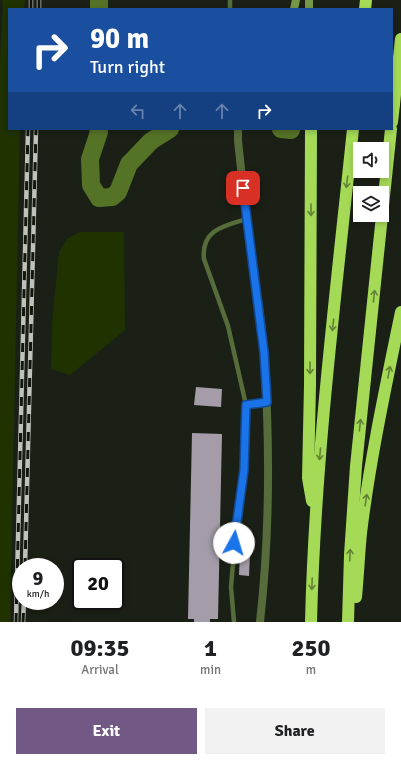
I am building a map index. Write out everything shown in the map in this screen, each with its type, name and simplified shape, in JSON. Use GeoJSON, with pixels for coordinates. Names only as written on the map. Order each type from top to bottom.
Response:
{"type":"FeatureCollection","features":[{"type":"Feature","properties":{"kind":"highway"},"geometry":{"type":"LineString","coordinates":[[393,113],[401,38]]}},
{"type":"Feature","properties":{"kind":"highway"},"geometry":{"type":"LineString","coordinates":[[311,130],[308,478],[312,505],[315,512]]}},
{"type":"Feature","properties":{"kind":"highway"},"geometry":{"type":"LineString","coordinates":[[311,622],[315,512],[353,130]]}},
{"type":"Feature","properties":{"kind":"highway"},"geometry":{"type":"LineString","coordinates":[[348,622],[350,555],[356,466],[391,130]]}},
{"type":"Feature","properties":{"kind":"highway"},"geometry":{"type":"LineString","coordinates":[[353,622],[365,501],[378,426],[401,312]]}},
{"type":"Feature","properties":{"kind":"street"},"geometry":{"type":"LineString","coordinates":[[238,130],[247,219],[264,352],[267,402],[268,501],[266,575],[260,622]]}},
{"type":"Feature","properties":{"kind":"lane"},"geometry":{"type":"LineString","coordinates":[[234,622],[231,587],[236,528],[244,470],[246,405],[228,326],[204,259],[203,252],[204,244],[208,236],[216,230],[247,219]]}},
{"type":"Feature","properties":{"kind":"lane"},"geometry":{"type":"LineString","coordinates":[[246,405],[267,402]]}},
{"type":"Feature","properties":{"kind":"green space"},"geometry":{"type":"Polygon","coordinates":[[[2,0],[25,0],[24,8],[8,8],[8,130],[20,130],[10,622],[0,622],[0,59],[3,6],[2,0]]]}},
{"type":"Feature","properties":{"kind":"green space"},"geometry":{"type":"Polygon","coordinates":[[[80,232],[124,232],[125,330],[70,375],[51,369],[52,324],[59,252],[68,238],[80,232]]]}},
{"type":"Feature","properties":{"kind":"building"},"geometry":{"type":"Polygon","coordinates":[[[196,387],[222,389],[221,407],[194,405],[196,387]]]}},
{"type":"Feature","properties":{"kind":"building"},"geometry":{"type":"Polygon","coordinates":[[[192,433],[222,434],[218,619],[210,619],[210,622],[194,622],[194,619],[188,619],[192,433]]]}},
{"type":"Feature","properties":{"kind":"building"},"geometry":{"type":"Polygon","coordinates":[[[240,553],[250,553],[249,576],[239,575],[240,553]]]}},
{"type":"Feature","properties":{"kind":"waterway"},"geometry":{"type":"LineString","coordinates":[[99,0],[99,8]]}},
{"type":"Feature","properties":{"kind":"waterway"},"geometry":{"type":"LineString","coordinates":[[98,130],[90,159],[91,185],[99,198],[112,197],[118,192],[129,164],[151,141],[168,130]]}},
{"type":"Feature","properties":{"kind":"railway"},"geometry":{"type":"LineString","coordinates":[[31,0],[31,8]]}},
{"type":"Feature","properties":{"kind":"railway"},"geometry":{"type":"LineString","coordinates":[[39,0],[39,8]]}},
{"type":"Feature","properties":{"kind":"railway"},"geometry":{"type":"LineString","coordinates":[[16,622],[28,130]]}},
{"type":"Feature","properties":{"kind":"railway"},"geometry":{"type":"LineString","coordinates":[[25,558],[36,130]]}},
{"type":"Feature","properties":{"kind":"railway"},"geometry":{"type":"LineString","coordinates":[[23,622],[24,610]]}},
{"type":"Feature","properties":{"kind":"route"},"geometry":{"type":"LineString","coordinates":[[234,543],[244,470],[246,405],[267,402],[264,352],[258,298],[243,188]]}}]}
